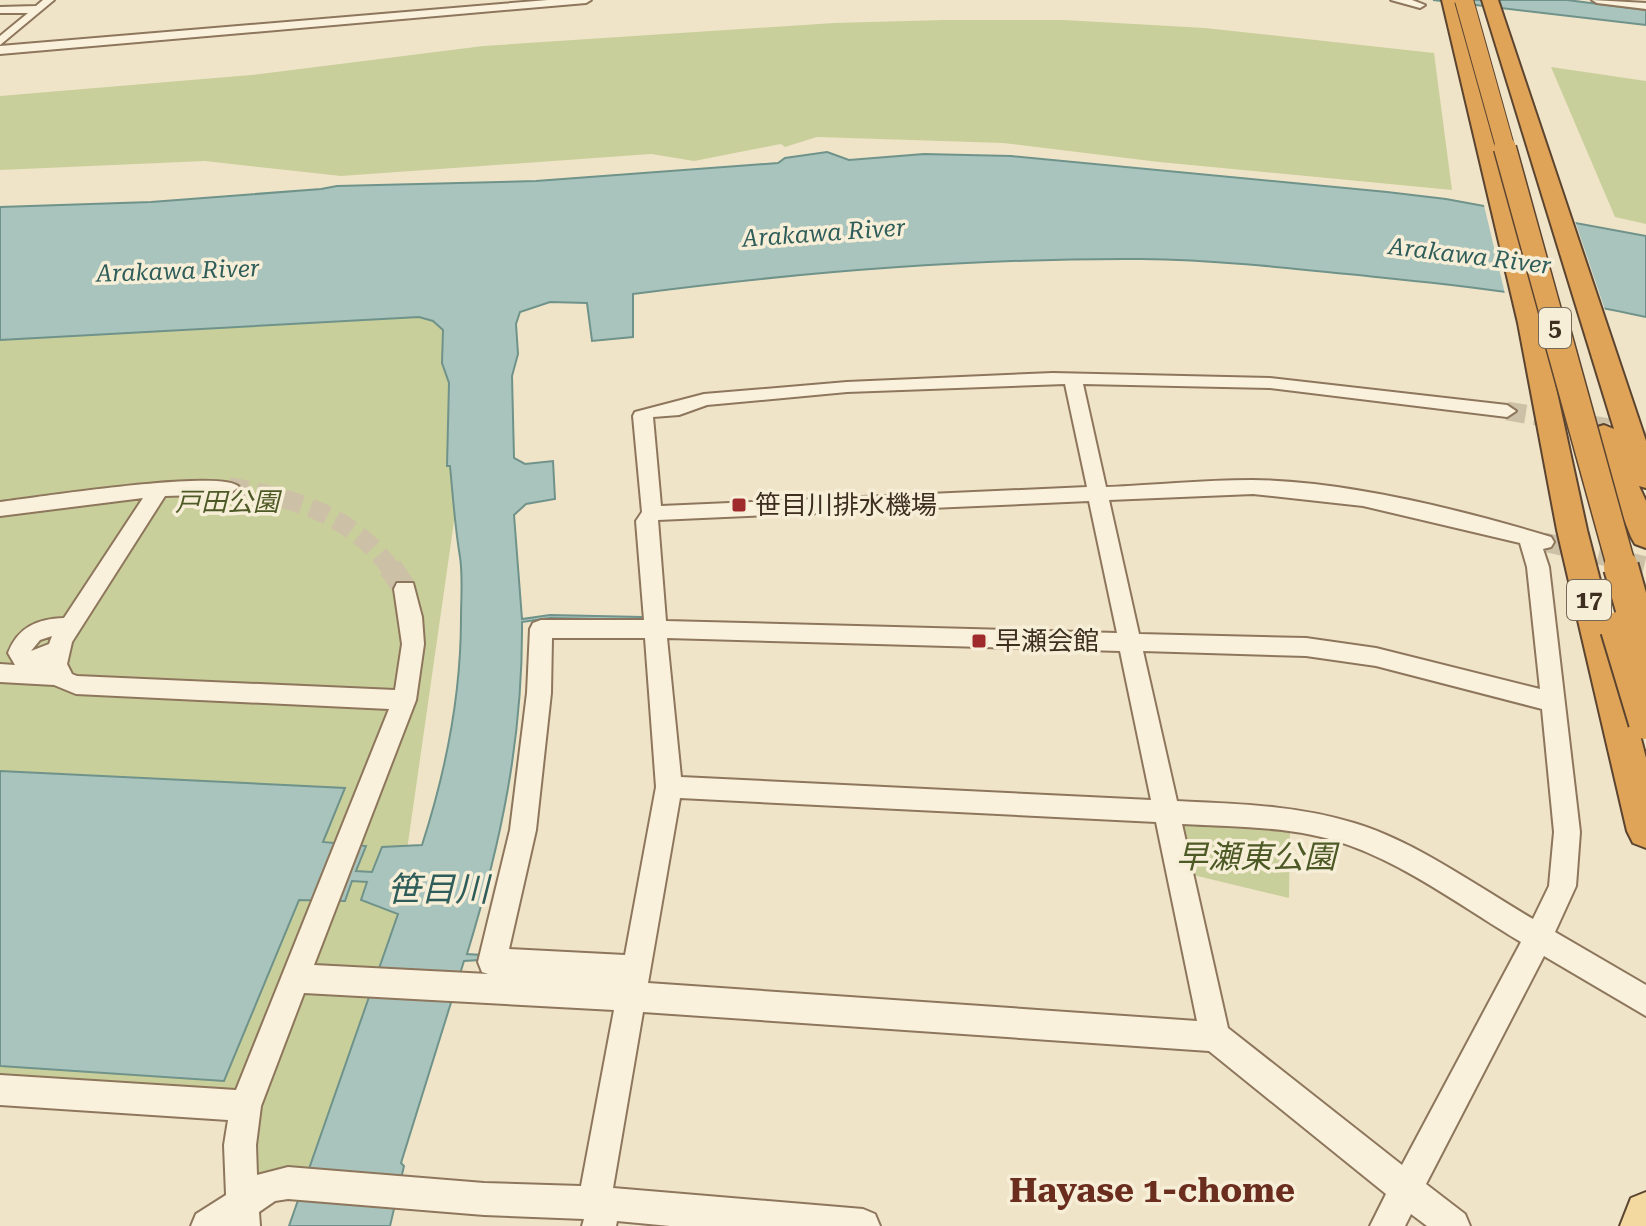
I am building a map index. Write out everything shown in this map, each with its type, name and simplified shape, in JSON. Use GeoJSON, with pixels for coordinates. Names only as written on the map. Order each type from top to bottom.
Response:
{"type":"FeatureCollection","features":[{"type":"Feature","properties":{"kind":"highway","name":"17"},"geometry":{"type":"LineString","coordinates":[[1450,0],[1539,367],[1572,530],[1646,831]]}},
{"type":"Feature","properties":{"kind":"highway","name":"5"},"geometry":{"type":"LineString","coordinates":[[1464,0],[1594,433],[1646,574]]}},
{"type":"Feature","properties":{"kind":"highway","name":"5"},"geometry":{"type":"LineString","coordinates":[[1475,0],[1594,433],[1646,655]]}},
{"type":"Feature","properties":{"kind":"highway"},"geometry":{"type":"LineString","coordinates":[[1490,0],[1619,405],[1646,478]]}},
{"type":"Feature","properties":{"kind":"highway"},"geometry":{"type":"LineString","coordinates":[[1594,433],[1646,537]]}},
{"type":"Feature","properties":{"kind":"highway"},"geometry":{"type":"LineString","coordinates":[[1594,433],[1608,596],[1646,722]]}},
{"type":"Feature","properties":{"kind":"main road"},"geometry":{"type":"LineString","coordinates":[[1641,1226],[1646,1213]]}},
{"type":"Feature","properties":{"kind":"street"},"geometry":{"type":"LineString","coordinates":[[3,37],[49,0]]}},
{"type":"Feature","properties":{"kind":"street"},"geometry":{"type":"LineString","coordinates":[[0,50],[586,0]]}},
{"type":"Feature","properties":{"kind":"street"},"geometry":{"type":"LineString","coordinates":[[1396,0],[1420,5]]}},
{"type":"Feature","properties":{"kind":"street"},"geometry":{"type":"LineString","coordinates":[[1597,0],[1646,6]]}},
{"type":"Feature","properties":{"kind":"street"},"geometry":{"type":"LineString","coordinates":[[0,10],[38,9]]}},
{"type":"Feature","properties":{"kind":"street"},"geometry":{"type":"LineString","coordinates":[[1073,379],[1215,1037]]}},
{"type":"Feature","properties":{"kind":"street"},"geometry":{"type":"LineString","coordinates":[[596,1214],[625,987],[669,787],[646,521],[652,513],[642,416],[648,412],[679,409],[704,400],[847,387],[1073,379],[1270,383],[1507,411]]}},
{"type":"Feature","properties":{"kind":"street"},"geometry":{"type":"LineString","coordinates":[[0,509],[159,489],[229,487]]}},
{"type":"Feature","properties":{"kind":"street"},"geometry":{"type":"LineString","coordinates":[[652,513],[1253,487],[1301,489],[1350,497],[1536,540],[1567,832],[1566,861],[1554,907],[1387,1226]]}},
{"type":"Feature","properties":{"kind":"street"},"geometry":{"type":"LineString","coordinates":[[60,676],[56,664],[57,650],[159,489]]}},
{"type":"Feature","properties":{"kind":"street"},"geometry":{"type":"LineString","coordinates":[[242,1214],[240,1145],[245,1106],[310,979],[306,949],[404,700],[412,669],[414,640],[405,589]]}},
{"type":"Feature","properties":{"kind":"street"},"geometry":{"type":"LineString","coordinates":[[57,650],[29,660],[24,660],[19,653],[24,640],[37,631],[53,626],[71,627]]}},
{"type":"Feature","properties":{"kind":"street"},"geometry":{"type":"LineString","coordinates":[[625,987],[492,962],[523,830],[539,693],[541,629],[656,629],[1306,647],[1343,651],[1552,702]]}},
{"type":"Feature","properties":{"kind":"street"},"geometry":{"type":"LineString","coordinates":[[0,673],[60,676],[76,685],[404,700]]}},
{"type":"Feature","properties":{"kind":"street"},"geometry":{"type":"LineString","coordinates":[[669,787],[1272,817],[1353,834],[1399,855],[1646,1001]]}},
{"type":"Feature","properties":{"kind":"street"},"geometry":{"type":"LineString","coordinates":[[310,979],[625,987],[1215,1037],[1453,1226]]}},
{"type":"Feature","properties":{"kind":"street"},"geometry":{"type":"LineString","coordinates":[[0,1090],[245,1106]]}},
{"type":"Feature","properties":{"kind":"street"},"geometry":{"type":"LineString","coordinates":[[208,1226],[242,1214],[269,1186],[288,1183],[484,1199],[596,1214],[863,1226]]}},
{"type":"Feature","properties":{"kind":"green space"},"geometry":{"type":"Polygon","coordinates":[[[1064,20],[1205,28],[1434,53],[1452,190],[1159,162],[1003,143],[817,137],[785,147],[781,144],[694,161],[651,154],[341,176],[205,161],[0,170],[0,96],[251,75],[483,46],[834,23],[1064,20]]]}},
{"type":"Feature","properties":{"kind":"green space"},"geometry":{"type":"Polygon","coordinates":[[[1551,67],[1646,81],[1646,224],[1615,217],[1551,67]]]}},
{"type":"Feature","properties":{"kind":"green space","name":"戸田公園"},"geometry":{"type":"Polygon","coordinates":[[[491,263],[398,913],[349,1191],[242,1203],[245,1106],[0,1090],[0,280],[491,263]]]}},
{"type":"Feature","properties":{"kind":"green space","name":"早瀬東公園"},"geometry":{"type":"Polygon","coordinates":[[[1177,819],[1290,829],[1289,898],[1189,874],[1177,819]]]}},
{"type":"Feature","properties":{"kind":"water"},"geometry":{"type":"Polygon","coordinates":[[[1433,0],[1567,0],[1646,10],[1646,25],[1433,0]]]}},
{"type":"Feature","properties":{"kind":"water"},"geometry":{"type":"Polygon","coordinates":[[[827,152],[849,160],[924,154],[1011,156],[1387,192],[1446,199],[1646,236],[1646,317],[1545,298],[1444,284],[1259,265],[1141,259],[1013,261],[886,268],[633,294],[633,337],[592,341],[587,303],[550,302],[520,312],[516,324],[518,354],[512,376],[514,458],[525,464],[553,461],[555,499],[526,504],[514,515],[522,619],[550,615],[642,617],[642,620],[550,618],[522,622],[519,708],[508,790],[490,872],[467,954],[482,955],[480,960],[464,961],[401,1163],[404,1166],[390,1226],[289,1226],[398,914],[361,900],[367,882],[352,881],[345,901],[299,900],[224,1081],[0,1066],[0,771],[345,788],[323,842],[366,846],[356,871],[372,872],[382,847],[422,845],[431,817],[455,705],[462,580],[450,466],[447,466],[449,383],[442,363],[443,330],[433,321],[419,317],[0,340],[0,207],[151,202],[337,186],[536,181],[778,163],[785,158],[827,152]]]}},
{"type":"Feature","properties":{"kind":"pier"},"geometry":{"type":"Polygon","coordinates":[[[1483,201],[1574,218],[1606,313],[1505,294],[1483,201]]]}},
{"type":"Feature","properties":{"kind":"tunnel"},"geometry":{"type":"LineString","coordinates":[[1507,411],[1646,434]]}},
{"type":"Feature","properties":{"kind":"tunnel"},"geometry":{"type":"LineString","coordinates":[[229,487],[298,503],[339,522],[375,550],[391,569]]}},
{"type":"Feature","properties":{"kind":"tunnel"},"geometry":{"type":"LineString","coordinates":[[1544,542],[1646,566]]}},
{"type":"Feature","properties":{"kind":"tunnel"},"geometry":{"type":"LineString","coordinates":[[390,567],[405,589]]}},
{"type":"Feature","properties":{"kind":"place","name":"笹目川排水機場"},"geometry":{"type":"Point","coordinates":[739,505]}},
{"type":"Feature","properties":{"kind":"place","name":"早瀬会館"},"geometry":{"type":"Point","coordinates":[979,641]}},
{"type":"Feature","properties":{"kind":"district","name":"Hayase 1-chome"},"geometry":{"type":"Point","coordinates":[1152,1190]}},
{"type":"Feature","properties":{"kind":"water label","name":"Arakawa River"},"geometry":{"type":"Point","coordinates":[824,233]}},
{"type":"Feature","properties":{"kind":"water label","name":"Arakawa River"},"geometry":{"type":"Point","coordinates":[1470,256]}},
{"type":"Feature","properties":{"kind":"water label","name":"Arakawa River"},"geometry":{"type":"Point","coordinates":[178,271]}},
{"type":"Feature","properties":{"kind":"water label","name":"笹目川"},"geometry":{"type":"Point","coordinates":[438,889]}}]}
